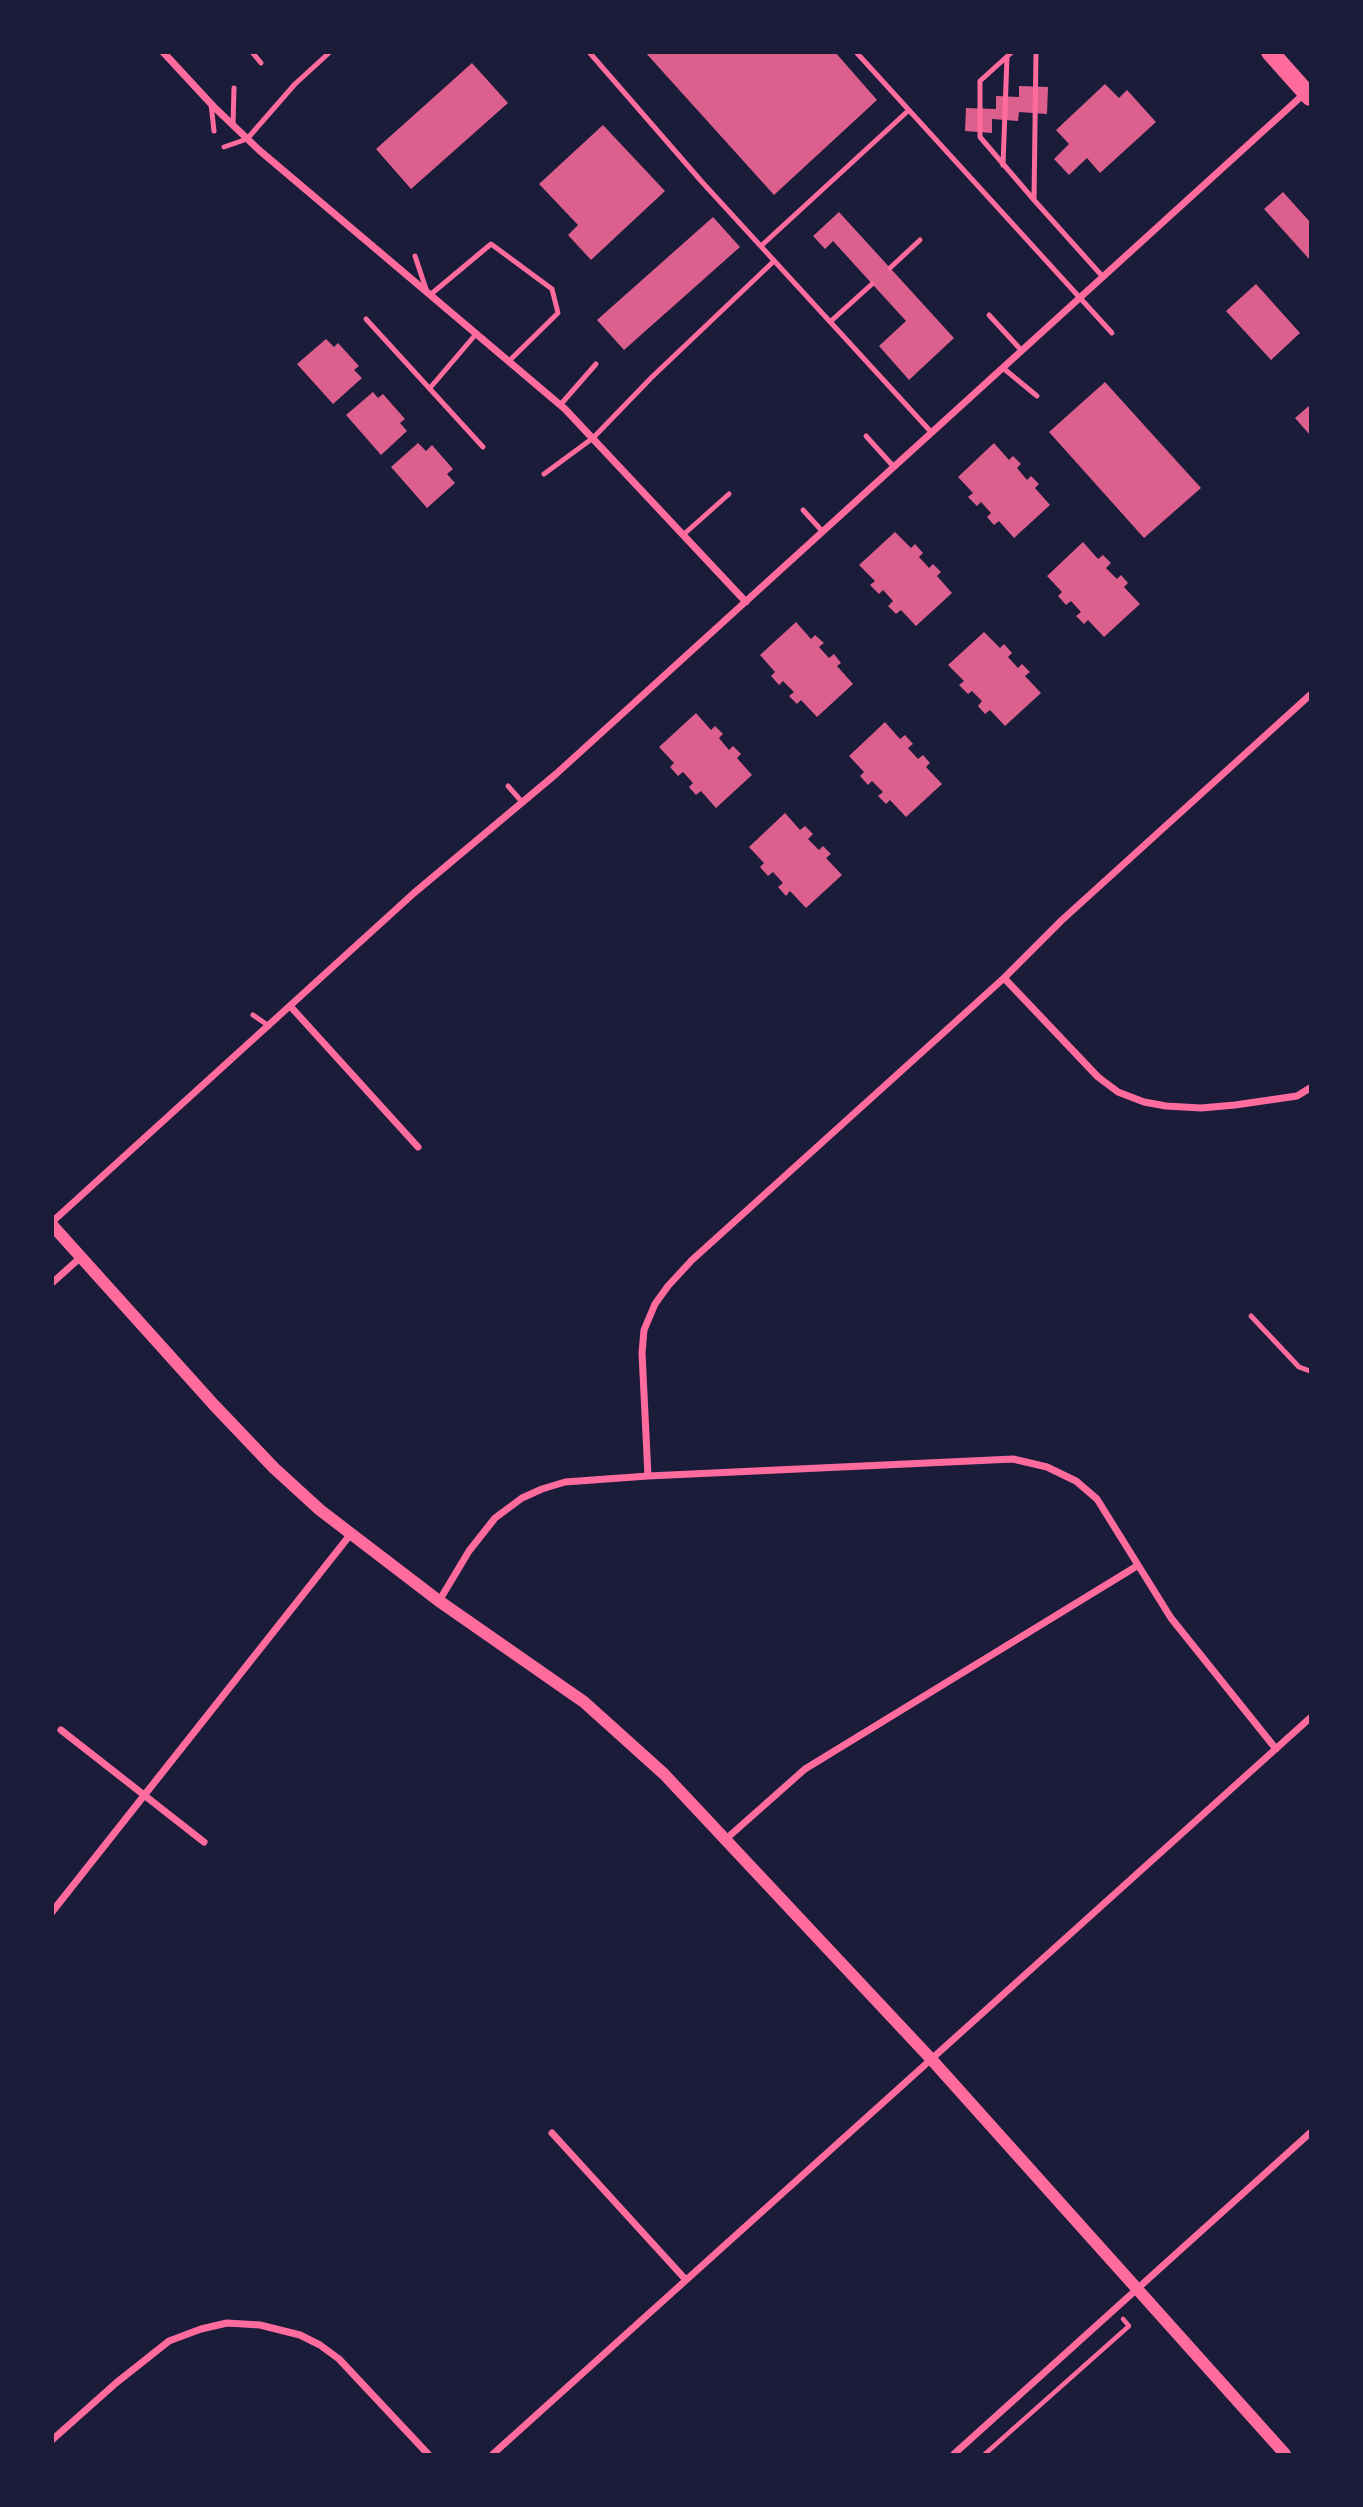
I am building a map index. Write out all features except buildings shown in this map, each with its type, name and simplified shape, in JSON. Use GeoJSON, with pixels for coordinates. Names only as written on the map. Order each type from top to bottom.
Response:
{"type":"FeatureCollection","features":[{"type":"Feature","properties":{"kind":"main road"},"geometry":{"type":"LineString","coordinates":[[1270,52],[1309,93]]}},
{"type":"Feature","properties":{"kind":"street"},"geometry":{"type":"LineString","coordinates":[[163,52],[247,139],[561,404],[746,602]]}},
{"type":"Feature","properties":{"kind":"street"},"geometry":{"type":"LineString","coordinates":[[1284,2455],[932,2060],[664,1774],[584,1702],[350,1535],[274,1468],[214,1405],[52,1223],[414,893],[523,803],[1309,93]]}},
{"type":"Feature","properties":{"kind":"street"},"geometry":{"type":"LineString","coordinates":[[648,1476],[642,1353],[644,1330],[655,1304],[668,1286],[692,1260],[1310,696]]}},
{"type":"Feature","properties":{"kind":"street"},"geometry":{"type":"LineString","coordinates":[[1004,978],[1098,1077],[1118,1092],[1144,1102],[1166,1107],[1201,1108],[1297,1096],[1311,1088]]}},
{"type":"Feature","properties":{"kind":"street"},"geometry":{"type":"LineString","coordinates":[[291,1007],[418,1147]]}},
{"type":"Feature","properties":{"kind":"street"},"geometry":{"type":"LineString","coordinates":[[52,1283],[81,1257]]}},
{"type":"Feature","properties":{"kind":"street"},"geometry":{"type":"LineString","coordinates":[[439,1601],[469,1551],[495,1518],[522,1499],[565,1482],[1013,1459],[1047,1467],[1076,1481],[1097,1499],[1171,1618],[1276,1749]]}},
{"type":"Feature","properties":{"kind":"street"},"geometry":{"type":"LineString","coordinates":[[52,1912],[350,1535]]}},
{"type":"Feature","properties":{"kind":"street"},"geometry":{"type":"LineString","coordinates":[[726,1839],[805,1769],[1137,1566]]}},
{"type":"Feature","properties":{"kind":"street"},"geometry":{"type":"LineString","coordinates":[[493,2455],[1311,1718]]}},
{"type":"Feature","properties":{"kind":"street"},"geometry":{"type":"LineString","coordinates":[[61,1730],[204,1842]]}},
{"type":"Feature","properties":{"kind":"street"},"geometry":{"type":"LineString","coordinates":[[552,2133],[686,2280]]}},
{"type":"Feature","properties":{"kind":"street"},"geometry":{"type":"LineString","coordinates":[[954,2455],[1311,2133]]}},
{"type":"Feature","properties":{"kind":"street"},"geometry":{"type":"LineString","coordinates":[[52,2440],[116,2383],[169,2341],[227,2323],[260,2325],[300,2335],[320,2346],[339,2359],[428,2455]]}},
{"type":"Feature","properties":{"kind":"lane"},"geometry":{"type":"LineString","coordinates":[[252,52],[261,63]]}},
{"type":"Feature","properties":{"kind":"lane"},"geometry":{"type":"LineString","coordinates":[[224,148],[247,139],[295,84],[330,52]]}},
{"type":"Feature","properties":{"kind":"lane"},"geometry":{"type":"LineString","coordinates":[[589,52],[932,433]]}},
{"type":"Feature","properties":{"kind":"lane"},"geometry":{"type":"LineString","coordinates":[[856,52],[1112,333]]}},
{"type":"Feature","properties":{"kind":"lane"},"geometry":{"type":"LineString","coordinates":[[1034,200],[1036,52]]}},
{"type":"Feature","properties":{"kind":"lane"},"geometry":{"type":"LineString","coordinates":[[1003,165],[1010,55]]}},
{"type":"Feature","properties":{"kind":"lane"},"geometry":{"type":"LineString","coordinates":[[1010,55],[980,81],[980,137],[1103,277]]}},
{"type":"Feature","properties":{"kind":"lane"},"geometry":{"type":"LineString","coordinates":[[233,88],[233,125]]}},
{"type":"Feature","properties":{"kind":"lane"},"geometry":{"type":"LineString","coordinates":[[211,104],[214,131]]}},
{"type":"Feature","properties":{"kind":"lane"},"geometry":{"type":"LineString","coordinates":[[761,246],[909,110]]}},
{"type":"Feature","properties":{"kind":"lane"},"geometry":{"type":"LineString","coordinates":[[890,268],[920,240]]}},
{"type":"Feature","properties":{"kind":"lane"},"geometry":{"type":"LineString","coordinates":[[415,256],[429,293],[491,244],[552,289],[558,313],[509,361]]}},
{"type":"Feature","properties":{"kind":"lane"},"geometry":{"type":"LineString","coordinates":[[544,474],[593,438],[652,377],[775,261]]}},
{"type":"Feature","properties":{"kind":"lane"},"geometry":{"type":"LineString","coordinates":[[830,322],[872,284]]}},
{"type":"Feature","properties":{"kind":"lane"},"geometry":{"type":"LineString","coordinates":[[989,315],[1022,351]]}},
{"type":"Feature","properties":{"kind":"lane"},"geometry":{"type":"LineString","coordinates":[[366,319],[483,447]]}},
{"type":"Feature","properties":{"kind":"lane"},"geometry":{"type":"LineString","coordinates":[[429,388],[476,334]]}},
{"type":"Feature","properties":{"kind":"lane"},"geometry":{"type":"LineString","coordinates":[[561,404],[596,364]]}},
{"type":"Feature","properties":{"kind":"lane"},"geometry":{"type":"LineString","coordinates":[[1003,368],[1037,396]]}},
{"type":"Feature","properties":{"kind":"lane"},"geometry":{"type":"LineString","coordinates":[[866,436],[894,467]]}},
{"type":"Feature","properties":{"kind":"lane"},"geometry":{"type":"LineString","coordinates":[[683,535],[729,494]]}},
{"type":"Feature","properties":{"kind":"lane"},"geometry":{"type":"LineString","coordinates":[[803,510],[823,532]]}},
{"type":"Feature","properties":{"kind":"lane"},"geometry":{"type":"LineString","coordinates":[[508,786],[523,803]]}},
{"type":"Feature","properties":{"kind":"lane"},"geometry":{"type":"LineString","coordinates":[[253,1015],[269,1026]]}},
{"type":"Feature","properties":{"kind":"lane"},"geometry":{"type":"LineString","coordinates":[[1251,1316],[1299,1367],[1311,1371]]}},
{"type":"Feature","properties":{"kind":"path"},"geometry":{"type":"LineString","coordinates":[[985,2455],[1129,2326],[1115,2310]]}}]}
